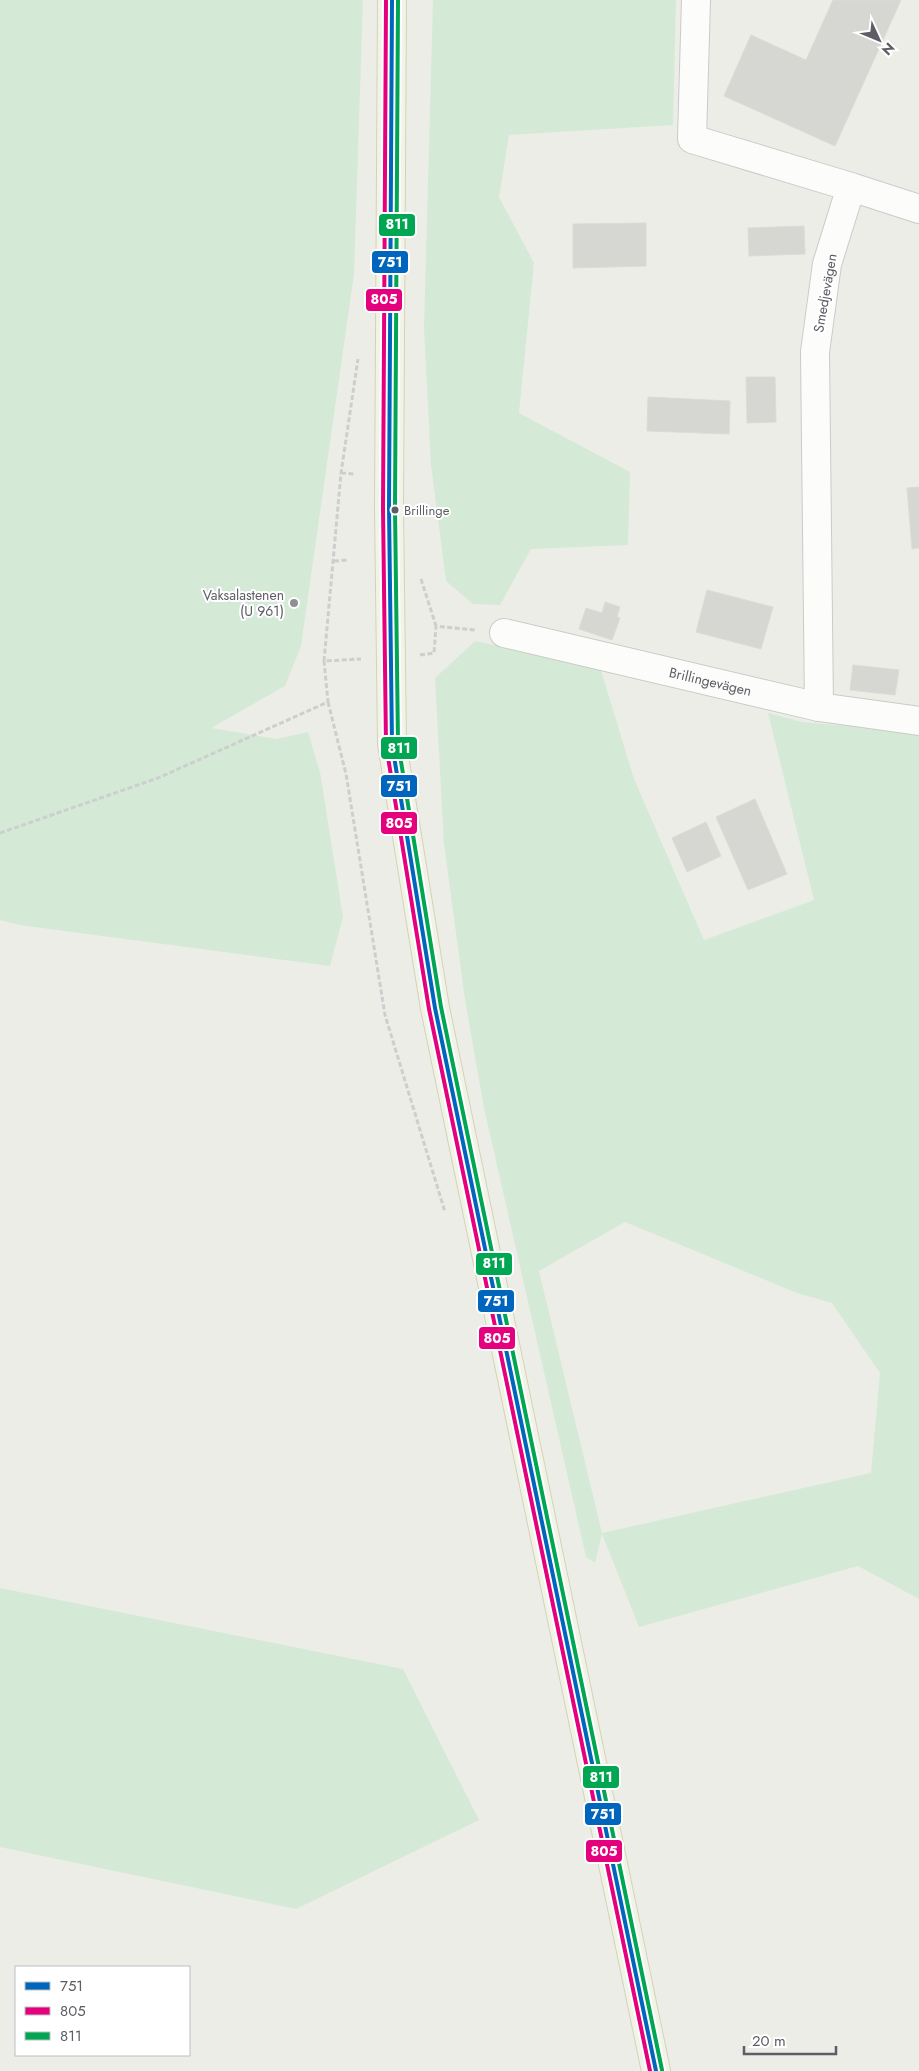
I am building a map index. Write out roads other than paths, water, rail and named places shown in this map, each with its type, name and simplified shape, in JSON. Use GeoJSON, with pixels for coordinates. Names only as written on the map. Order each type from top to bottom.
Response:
{"type":"FeatureCollection","features":[{"type":"Feature","properties":{"kind":"main road"},"geometry":{"type":"LineString","coordinates":[[392,0],[390,657],[392,744],[435,1008],[656,2071]]}},
{"type":"Feature","properties":{"kind":"street"},"geometry":{"type":"LineString","coordinates":[[696,0],[692,139],[919,209]]}},
{"type":"Feature","properties":{"kind":"street","name":"Smedjevägen"},"geometry":{"type":"LineString","coordinates":[[819,707],[815,352],[827,264],[851,187]]}},
{"type":"Feature","properties":{"kind":"street","name":"Brillingevägen"},"geometry":{"type":"LineString","coordinates":[[504,633],[819,707],[919,720]]}},
{"type":"Feature","properties":{"kind":"place","name":"Brillinge"},"geometry":{"type":"Point","coordinates":[395,510]}},
{"type":"Feature","properties":{"kind":"place","name":"Vaksalastenen (U 961)"},"geometry":{"type":"Point","coordinates":[294,603]}}]}
